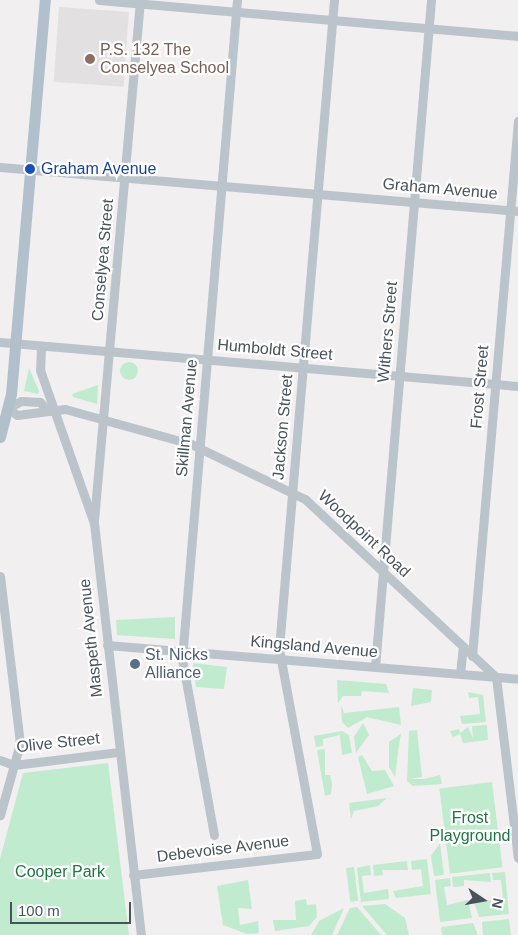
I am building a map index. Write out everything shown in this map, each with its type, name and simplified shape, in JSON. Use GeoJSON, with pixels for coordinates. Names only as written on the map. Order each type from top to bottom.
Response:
{"type":"FeatureCollection","features":[{"type":"Feature","properties":{"kind":"main road"},"geometry":{"type":"LineString","coordinates":[[0,437],[16,343],[45,0]]}},
{"type":"Feature","properties":{"kind":"street"},"geometry":{"type":"LineString","coordinates":[[99,0],[140,2],[518,36]]}},
{"type":"Feature","properties":{"kind":"street","name":"Skillman Avenue"},"geometry":{"type":"LineString","coordinates":[[214,835],[182,651],[238,0]]}},
{"type":"Feature","properties":{"kind":"street","name":"Jackson Street"},"geometry":{"type":"LineString","coordinates":[[317,854],[281,659],[292,492],[334,0]]}},
{"type":"Feature","properties":{"kind":"street","name":"Withers Street"},"geometry":{"type":"LineString","coordinates":[[375,667],[431,0]]}},
{"type":"Feature","properties":{"kind":"street","name":"Conselyea Street"},"geometry":{"type":"LineString","coordinates":[[94,523],[105,419],[140,2]]}},
{"type":"Feature","properties":{"kind":"street","name":"Frost Street"},"geometry":{"type":"LineString","coordinates":[[472,656],[496,384],[514,211],[518,121]]}},
{"type":"Feature","properties":{"kind":"street","name":"Graham Avenue"},"geometry":{"type":"LineString","coordinates":[[0,166],[514,211]]}},
{"type":"Feature","properties":{"kind":"street","name":"Humboldt Street"},"geometry":{"type":"LineString","coordinates":[[0,342],[518,386]]}},
{"type":"Feature","properties":{"kind":"street","name":"Maspeth Avenue"},"geometry":{"type":"LineString","coordinates":[[42,346],[40,370],[50,408],[94,523],[141,935]]}},
{"type":"Feature","properties":{"kind":"street","name":"Woodpoint Road"},"geometry":{"type":"LineString","coordinates":[[4,409],[21,401],[40,402],[50,408],[105,419],[199,448],[292,492],[496,677]]}},
{"type":"Feature","properties":{"kind":"street","name":"Woodpoint Road"},"geometry":{"type":"LineString","coordinates":[[4,409],[17,414],[39,413],[50,408]]}},
{"type":"Feature","properties":{"kind":"street"},"geometry":{"type":"LineString","coordinates":[[0,576],[20,743],[0,815]]}},
{"type":"Feature","properties":{"kind":"street","name":"Kingsland Avenue"},"geometry":{"type":"LineString","coordinates":[[107,644],[518,679]]}},
{"type":"Feature","properties":{"kind":"street"},"geometry":{"type":"LineString","coordinates":[[460,674],[463,647]]}},
{"type":"Feature","properties":{"kind":"street"},"geometry":{"type":"LineString","coordinates":[[496,677],[516,829],[518,858]]}},
{"type":"Feature","properties":{"kind":"street","name":"Olive Street"},"geometry":{"type":"LineString","coordinates":[[0,760],[14,765],[119,752]]}},
{"type":"Feature","properties":{"kind":"street","name":"Debevoise Avenue"},"geometry":{"type":"LineString","coordinates":[[134,875],[317,854]]}},
{"type":"Feature","properties":{"kind":"shaded area","name":"P.S. 132 The Conselyea School"},"geometry":{"type":"Polygon","coordinates":[[[59,7],[129,12],[124,87],[54,82],[59,7]]]}},
{"type":"Feature","properties":{"kind":"green space"},"geometry":{"type":"Polygon","coordinates":[[[125,362],[133,362],[138,367],[136,378],[125,380],[120,375],[120,367],[125,362]]]}},
{"type":"Feature","properties":{"kind":"green space"},"geometry":{"type":"Polygon","coordinates":[[[29,368],[39,391],[38,394],[24,391],[29,368]]]}},
{"type":"Feature","properties":{"kind":"green space"},"geometry":{"type":"Polygon","coordinates":[[[98,385],[97,404],[73,397],[72,394],[98,385]]]}},
{"type":"Feature","properties":{"kind":"green space"},"geometry":{"type":"Polygon","coordinates":[[[175,617],[175,639],[117,635],[116,620],[175,617]]]}},
{"type":"Feature","properties":{"kind":"green space"},"geometry":{"type":"Polygon","coordinates":[[[193,663],[227,667],[224,689],[196,687],[193,663]]]}},
{"type":"Feature","properties":{"kind":"green space"},"geometry":{"type":"Polygon","coordinates":[[[337,680],[386,684],[389,693],[362,691],[361,696],[343,696],[338,703],[337,680]]]}},
{"type":"Feature","properties":{"kind":"green space"},"geometry":{"type":"Polygon","coordinates":[[[413,688],[432,690],[431,702],[411,706],[413,688]]]}},
{"type":"Feature","properties":{"kind":"green space"},"geometry":{"type":"Polygon","coordinates":[[[468,692],[483,695],[486,722],[462,724],[460,716],[480,714],[478,697],[469,698],[468,692]]]}},
{"type":"Feature","properties":{"kind":"green space"},"geometry":{"type":"Polygon","coordinates":[[[341,705],[344,713],[399,707],[401,725],[367,717],[348,728],[342,722],[341,705]]]}},
{"type":"Feature","properties":{"kind":"green space"},"geometry":{"type":"Polygon","coordinates":[[[363,723],[369,735],[356,753],[354,737],[363,723]]]}},
{"type":"Feature","properties":{"kind":"green space"},"geometry":{"type":"Polygon","coordinates":[[[487,725],[488,740],[463,743],[460,734],[453,737],[450,731],[459,729],[460,733],[468,727],[473,738],[472,726],[487,725]]]}},
{"type":"Feature","properties":{"kind":"green space"},"geometry":{"type":"Polygon","coordinates":[[[417,730],[422,777],[410,779],[424,779],[440,775],[442,784],[413,786],[407,781],[409,731],[417,730]]]}},
{"type":"Feature","properties":{"kind":"green space"},"geometry":{"type":"Polygon","coordinates":[[[342,731],[349,735],[352,753],[342,755],[340,735],[323,739],[323,746],[316,747],[314,736],[342,731]]]}},
{"type":"Feature","properties":{"kind":"green space"},"geometry":{"type":"Polygon","coordinates":[[[401,734],[395,777],[389,767],[389,742],[401,734]]]}},
{"type":"Feature","properties":{"kind":"green space"},"geometry":{"type":"Polygon","coordinates":[[[325,749],[325,775],[330,775],[332,784],[331,794],[325,796],[317,750],[325,749]]]}},
{"type":"Feature","properties":{"kind":"green space"},"geometry":{"type":"Polygon","coordinates":[[[362,755],[372,771],[385,770],[394,786],[367,794],[358,757],[362,755]]]}},
{"type":"Feature","properties":{"kind":"green space","name":"Cooper Park"},"geometry":{"type":"Polygon","coordinates":[[[108,763],[129,935],[0,935],[0,859],[23,773],[108,763]]]}},
{"type":"Feature","properties":{"kind":"green space","name":"Frost Playground"},"geometry":{"type":"Polygon","coordinates":[[[492,782],[502,867],[450,874],[439,788],[492,782]]]}},
{"type":"Feature","properties":{"kind":"green space"},"geometry":{"type":"Polygon","coordinates":[[[387,798],[378,806],[354,811],[351,819],[349,803],[387,798]]]}},
{"type":"Feature","properties":{"kind":"green space"},"geometry":{"type":"Polygon","coordinates":[[[440,843],[444,875],[434,876],[431,856],[440,843]]]}},
{"type":"Feature","properties":{"kind":"green space"},"geometry":{"type":"Polygon","coordinates":[[[427,859],[431,894],[396,898],[393,891],[423,886],[421,869],[412,870],[411,861],[427,859]]]}},
{"type":"Feature","properties":{"kind":"green space"},"geometry":{"type":"Polygon","coordinates":[[[407,861],[408,870],[382,870],[383,875],[374,876],[373,865],[407,861]]]}},
{"type":"Feature","properties":{"kind":"green space"},"geometry":{"type":"Polygon","coordinates":[[[370,865],[371,875],[362,876],[364,893],[388,889],[389,899],[361,902],[357,868],[370,865]]]}},
{"type":"Feature","properties":{"kind":"green space"},"geometry":{"type":"Polygon","coordinates":[[[354,867],[358,901],[350,902],[346,868],[354,867]]]}},
{"type":"Feature","properties":{"kind":"green space"},"geometry":{"type":"Polygon","coordinates":[[[505,872],[509,914],[479,917],[474,902],[503,899],[501,880],[493,880],[492,873],[505,872]]]}},
{"type":"Feature","properties":{"kind":"green space"},"geometry":{"type":"Polygon","coordinates":[[[490,873],[491,882],[464,880],[464,886],[453,887],[452,877],[490,873]]]}},
{"type":"Feature","properties":{"kind":"green space"},"geometry":{"type":"Polygon","coordinates":[[[450,878],[451,886],[444,887],[447,905],[468,900],[472,918],[440,922],[435,880],[450,878]]]}},
{"type":"Feature","properties":{"kind":"green space"},"geometry":{"type":"Polygon","coordinates":[[[248,880],[252,909],[238,908],[240,925],[258,921],[259,933],[247,934],[223,925],[217,886],[248,880]]]}},
{"type":"Feature","properties":{"kind":"green space"},"geometry":{"type":"Polygon","coordinates":[[[306,899],[307,905],[316,904],[317,917],[309,926],[275,931],[273,920],[296,920],[295,901],[306,899]]]}},
{"type":"Feature","properties":{"kind":"green space"},"geometry":{"type":"Polygon","coordinates":[[[385,904],[405,918],[409,935],[387,935],[362,906],[385,904]]]}},
{"type":"Feature","properties":{"kind":"green space"},"geometry":{"type":"Polygon","coordinates":[[[357,907],[381,935],[337,935],[350,908],[357,907]]]}},
{"type":"Feature","properties":{"kind":"green space"},"geometry":{"type":"Polygon","coordinates":[[[344,908],[332,935],[311,935],[319,921],[344,908]]]}},
{"type":"Feature","properties":{"kind":"green space"},"geometry":{"type":"Polygon","coordinates":[[[509,919],[511,935],[483,935],[482,922],[509,919]]]}},
{"type":"Feature","properties":{"kind":"green space"},"geometry":{"type":"Polygon","coordinates":[[[473,923],[478,935],[442,935],[441,927],[473,923]]]}},
{"type":"Feature","properties":{"kind":"place","name":"P.S. 132 The Conselyea School"},"geometry":{"type":"Point","coordinates":[90,59]}},
{"type":"Feature","properties":{"kind":"place","name":"Graham Avenue"},"geometry":{"type":"Point","coordinates":[30,169]}},
{"type":"Feature","properties":{"kind":"place","name":"St. Nicks Alliance"},"geometry":{"type":"Point","coordinates":[135,664]}}]}
